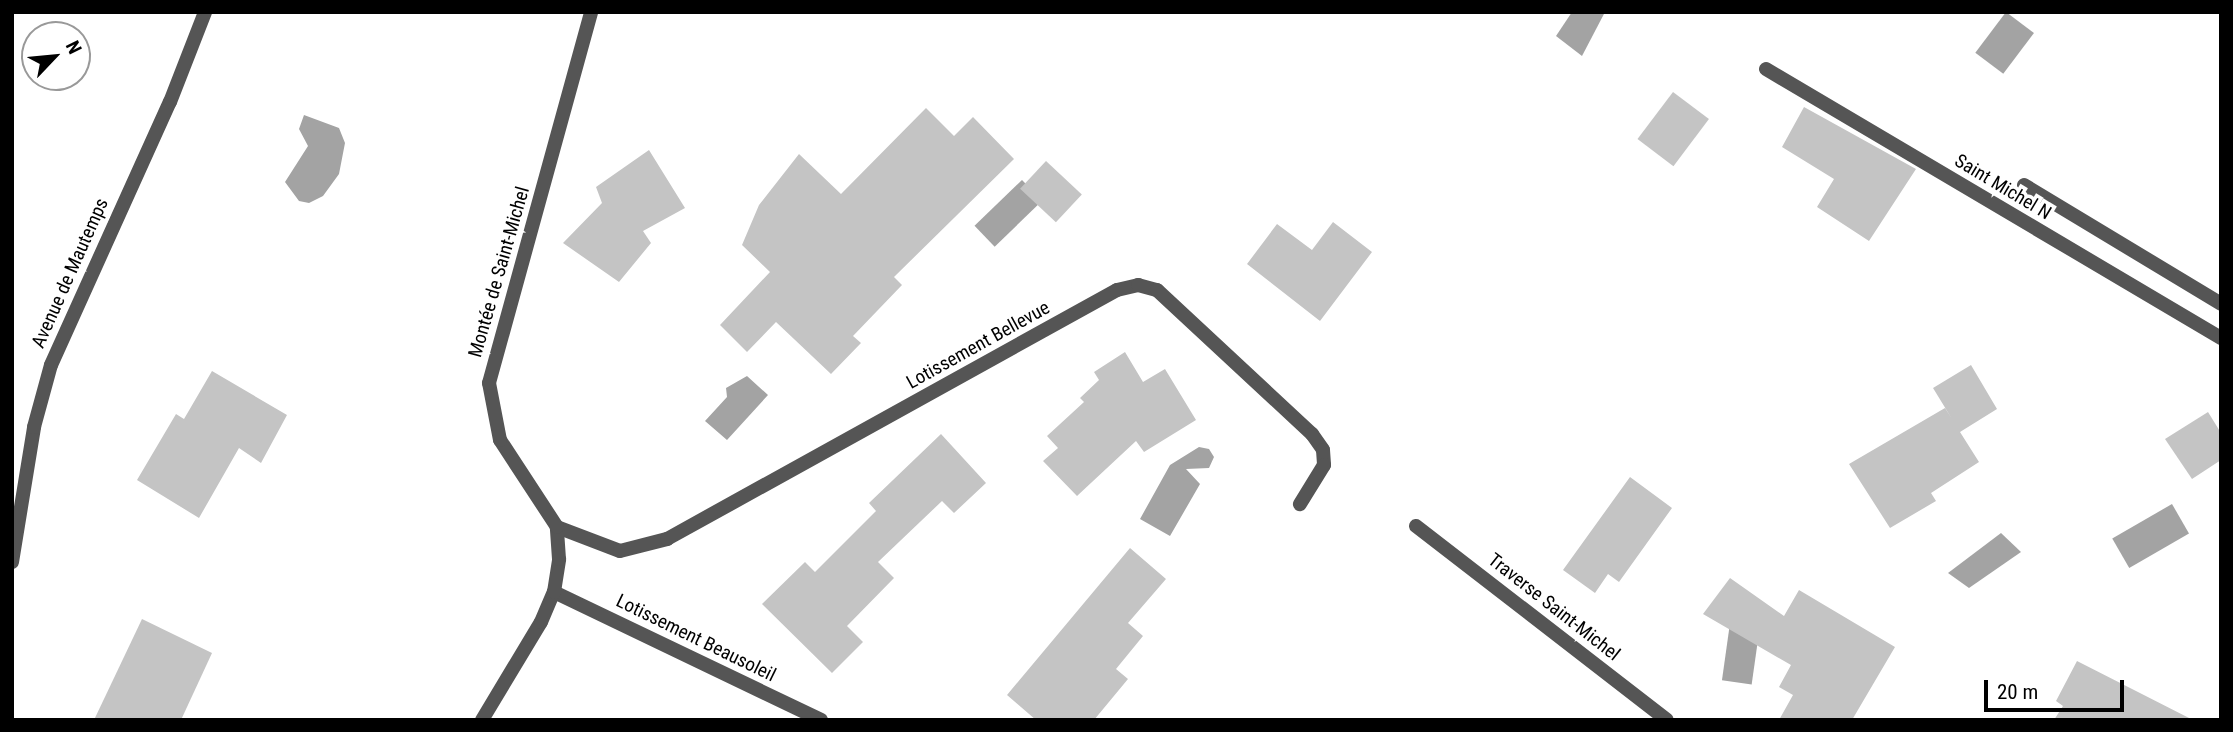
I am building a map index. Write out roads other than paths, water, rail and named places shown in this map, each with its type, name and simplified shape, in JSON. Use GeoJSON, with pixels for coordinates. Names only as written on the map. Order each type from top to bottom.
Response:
{"type":"FeatureCollection","features":[{"type":"Feature","properties":{"kind":"street","name":"Avenue de Mautemps"},"geometry":{"type":"LineString","coordinates":[[12,562],[34,427],[51,365],[170,102],[205,12]]}},
{"type":"Feature","properties":{"kind":"street","name":"Montée de Saint-Michel"},"geometry":{"type":"LineString","coordinates":[[557,527],[500,440],[489,383],[592,12]]}},
{"type":"Feature","properties":{"kind":"street","name":"Saint Michel N"},"geometry":{"type":"LineString","coordinates":[[1766,69],[2221,338]]}},
{"type":"Feature","properties":{"kind":"street"},"geometry":{"type":"LineString","coordinates":[[2024,185],[2221,304]]}},
{"type":"Feature","properties":{"kind":"street","name":"Lotissement Bellevue"},"geometry":{"type":"LineString","coordinates":[[557,527],[620,551],[667,539],[1117,290],[1138,285],[1157,290],[1312,434],[1324,450],[1324,465],[1300,504]]}},
{"type":"Feature","properties":{"kind":"street","name":"Traverse Saint-Michel"},"geometry":{"type":"LineString","coordinates":[[1416,526],[1667,720]]}},
{"type":"Feature","properties":{"kind":"street"},"geometry":{"type":"LineString","coordinates":[[482,720],[554,592],[559,559],[557,527]]}},
{"type":"Feature","properties":{"kind":"street","name":"Lotissement Beausoleil"},"geometry":{"type":"LineString","coordinates":[[554,592],[821,720]]}}]}
